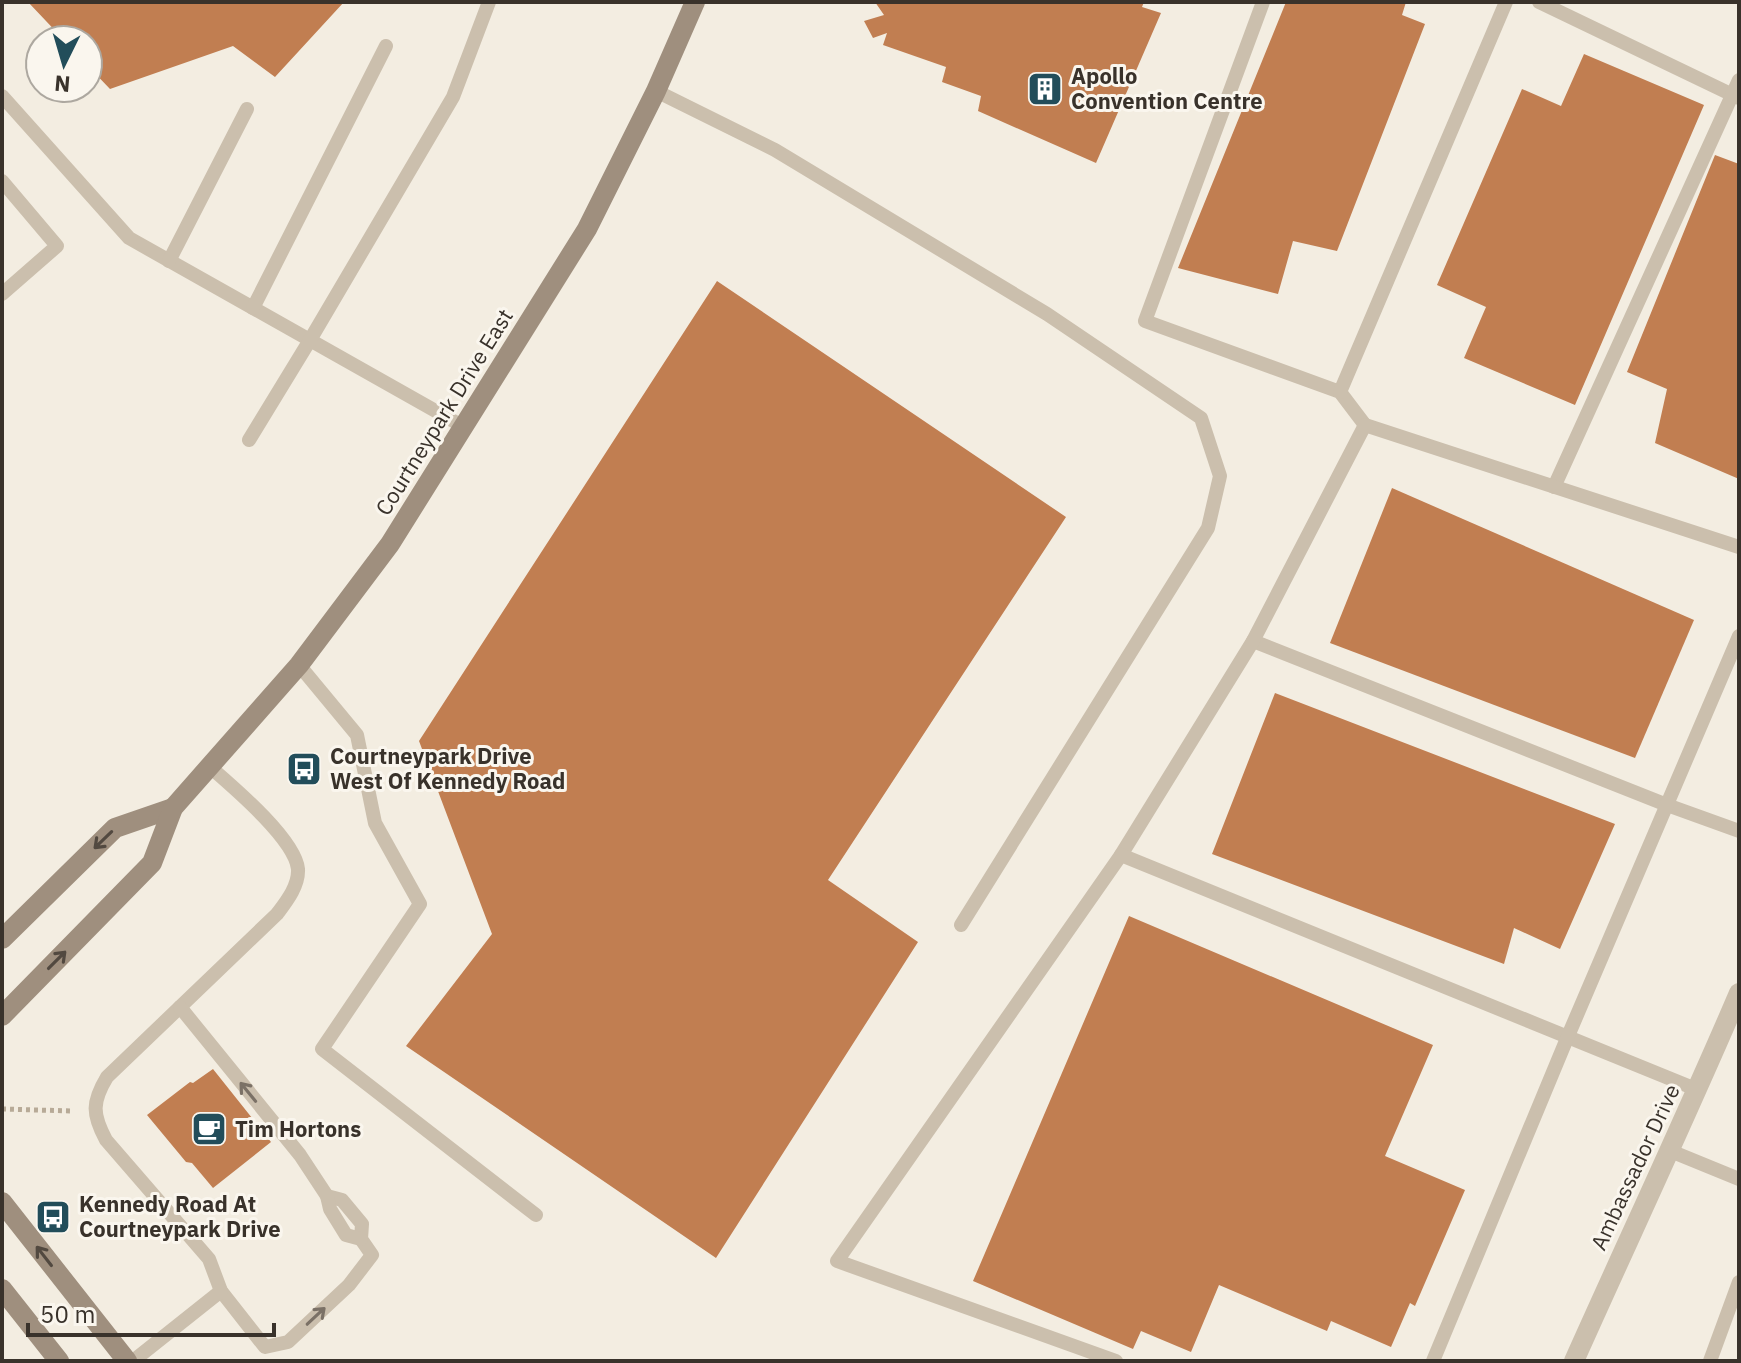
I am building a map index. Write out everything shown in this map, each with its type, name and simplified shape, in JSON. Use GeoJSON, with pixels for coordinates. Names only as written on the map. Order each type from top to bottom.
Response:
{"type":"FeatureCollection","features":[{"type":"Feature","properties":{"kind":"main road","name":"Courtneypark Drive East"},"geometry":{"type":"LineString","coordinates":[[2,1016],[152,863],[173,808],[299,665],[390,544],[587,229],[656,91],[695,2]]}},
{"type":"Feature","properties":{"kind":"main road"},"geometry":{"type":"LineString","coordinates":[[2,939],[115,828],[173,808]]}},
{"type":"Feature","properties":{"kind":"main road"},"geometry":{"type":"LineString","coordinates":[[2,1202],[130,1361]]}},
{"type":"Feature","properties":{"kind":"main road"},"geometry":{"type":"LineString","coordinates":[[2,1289],[59,1361]]}},
{"type":"Feature","properties":{"kind":"street","name":"Ambassador Drive"},"geometry":{"type":"LineString","coordinates":[[1574,1361],[1739,993]]}},
{"type":"Feature","properties":{"kind":"lane"},"geometry":{"type":"LineString","coordinates":[[249,440],[453,97],[489,2]]}},
{"type":"Feature","properties":{"kind":"lane"},"geometry":{"type":"LineString","coordinates":[[1263,2],[1145,321],[1340,392],[1365,425],[1739,547]]}},
{"type":"Feature","properties":{"kind":"lane"},"geometry":{"type":"LineString","coordinates":[[1340,392],[1506,2]]}},
{"type":"Feature","properties":{"kind":"lane"},"geometry":{"type":"LineString","coordinates":[[1539,2],[1737,90],[1554,487]]}},
{"type":"Feature","properties":{"kind":"lane"},"geometry":{"type":"LineString","coordinates":[[253,308],[386,46]]}},
{"type":"Feature","properties":{"kind":"lane"},"geometry":{"type":"LineString","coordinates":[[656,91],[775,150],[1047,314],[1201,418],[1220,476],[1208,528],[961,925]]}},
{"type":"Feature","properties":{"kind":"lane"},"geometry":{"type":"LineString","coordinates":[[2,96],[129,238],[464,427]]}},
{"type":"Feature","properties":{"kind":"lane"},"geometry":{"type":"LineString","coordinates":[[169,261],[247,109]]}},
{"type":"Feature","properties":{"kind":"lane"},"geometry":{"type":"LineString","coordinates":[[2,181],[57,246],[2,294]]}},
{"type":"Feature","properties":{"kind":"lane"},"geometry":{"type":"LineString","coordinates":[[1116,1361],[837,1261],[1121,855],[1253,641],[1365,425]]}},
{"type":"Feature","properties":{"kind":"lane"},"geometry":{"type":"LineString","coordinates":[[1433,1361],[1739,636]]}},
{"type":"Feature","properties":{"kind":"lane"},"geometry":{"type":"LineString","coordinates":[[1253,641],[1739,831]]}},
{"type":"Feature","properties":{"kind":"lane"},"geometry":{"type":"LineString","coordinates":[[299,665],[357,735],[375,823],[420,904],[322,1049],[536,1215]]}},
{"type":"Feature","properties":{"kind":"lane"},"geometry":{"type":"LineString","coordinates":[[180,1007],[300,1155],[327,1196],[342,1200],[362,1224],[361,1239],[372,1255],[349,1285],[288,1342],[265,1347],[221,1291],[209,1259],[106,1140],[94,1111],[98,1092],[107,1077],[180,1007],[277,914],[295,884],[298,870],[293,855],[266,817],[209,766]]}},
{"type":"Feature","properties":{"kind":"lane"},"geometry":{"type":"LineString","coordinates":[[1121,855],[1698,1090]]}},
{"type":"Feature","properties":{"kind":"lane"},"geometry":{"type":"LineString","coordinates":[[1668,1150],[1739,1179]]}},
{"type":"Feature","properties":{"kind":"lane"},"geometry":{"type":"LineString","coordinates":[[1710,1361],[1739,1282]]}},
{"type":"Feature","properties":{"kind":"lane"},"geometry":{"type":"LineString","coordinates":[[130,1361],[221,1291]]}},
{"type":"Feature","properties":{"kind":"path"},"geometry":{"type":"LineString","coordinates":[[2,1109],[94,1111]]}},
{"type":"Feature","properties":{"kind":"building"},"geometry":{"type":"Polygon","coordinates":[[[28,2],[344,2],[275,77],[233,46],[110,89],[104,83],[104,24],[49,24],[28,2]]]}},
{"type":"Feature","properties":{"kind":"building","name":"Apollo Convention Centre"},"geometry":{"type":"Polygon","coordinates":[[[875,2],[1144,2],[1142,7],[1161,13],[1096,163],[978,111],[981,96],[942,82],[946,67],[883,45],[887,33],[873,38],[864,21],[884,15],[875,2]]]}},
{"type":"Feature","properties":{"kind":"building"},"geometry":{"type":"Polygon","coordinates":[[[1286,2],[1406,2],[1402,15],[1425,24],[1337,251],[1293,241],[1278,294],[1178,268],[1286,2]]]}},
{"type":"Feature","properties":{"kind":"building"},"geometry":{"type":"Polygon","coordinates":[[[1584,54],[1704,105],[1575,405],[1464,358],[1486,307],[1437,285],[1522,89],[1561,106],[1584,54]]]}},
{"type":"Feature","properties":{"kind":"building"},"geometry":{"type":"Polygon","coordinates":[[[1715,155],[1739,164],[1739,479],[1655,443],[1667,389],[1627,372],[1715,155]]]}},
{"type":"Feature","properties":{"kind":"building"},"geometry":{"type":"Polygon","coordinates":[[[717,281],[1066,517],[828,880],[918,942],[716,1258],[406,1046],[492,934],[419,741],[717,281]]]}},
{"type":"Feature","properties":{"kind":"building"},"geometry":{"type":"Polygon","coordinates":[[[1392,488],[1694,620],[1635,758],[1330,643],[1392,488]]]}},
{"type":"Feature","properties":{"kind":"building"},"geometry":{"type":"Polygon","coordinates":[[[1275,693],[1615,824],[1560,949],[1514,928],[1504,964],[1212,854],[1275,693]]]}},
{"type":"Feature","properties":{"kind":"building"},"geometry":{"type":"Polygon","coordinates":[[[1129,916],[1433,1045],[1385,1156],[1465,1190],[1415,1306],[1410,1303],[1391,1347],[1331,1321],[1327,1331],[1219,1285],[1191,1352],[1141,1331],[1133,1349],[973,1281],[1129,916]]]}},
{"type":"Feature","properties":{"kind":"building","name":"Tim Hortons"},"geometry":{"type":"Polygon","coordinates":[[[213,1069],[271,1142],[213,1188],[192,1163],[186,1162],[147,1115],[190,1082],[213,1069]]]}},
{"type":"Feature","properties":{"kind":"place","name":"Apollo Convention Centre"},"geometry":{"type":"Point","coordinates":[1045,89]}},
{"type":"Feature","properties":{"kind":"place","name":"Courtneypark Drive West Of Kennedy Road"},"geometry":{"type":"Point","coordinates":[304,769]}},
{"type":"Feature","properties":{"kind":"place","name":"Tim Hortons"},"geometry":{"type":"Point","coordinates":[209,1129]}},
{"type":"Feature","properties":{"kind":"place","name":"Kennedy Road At Courtneypark Drive"},"geometry":{"type":"Point","coordinates":[53,1217]}}]}
